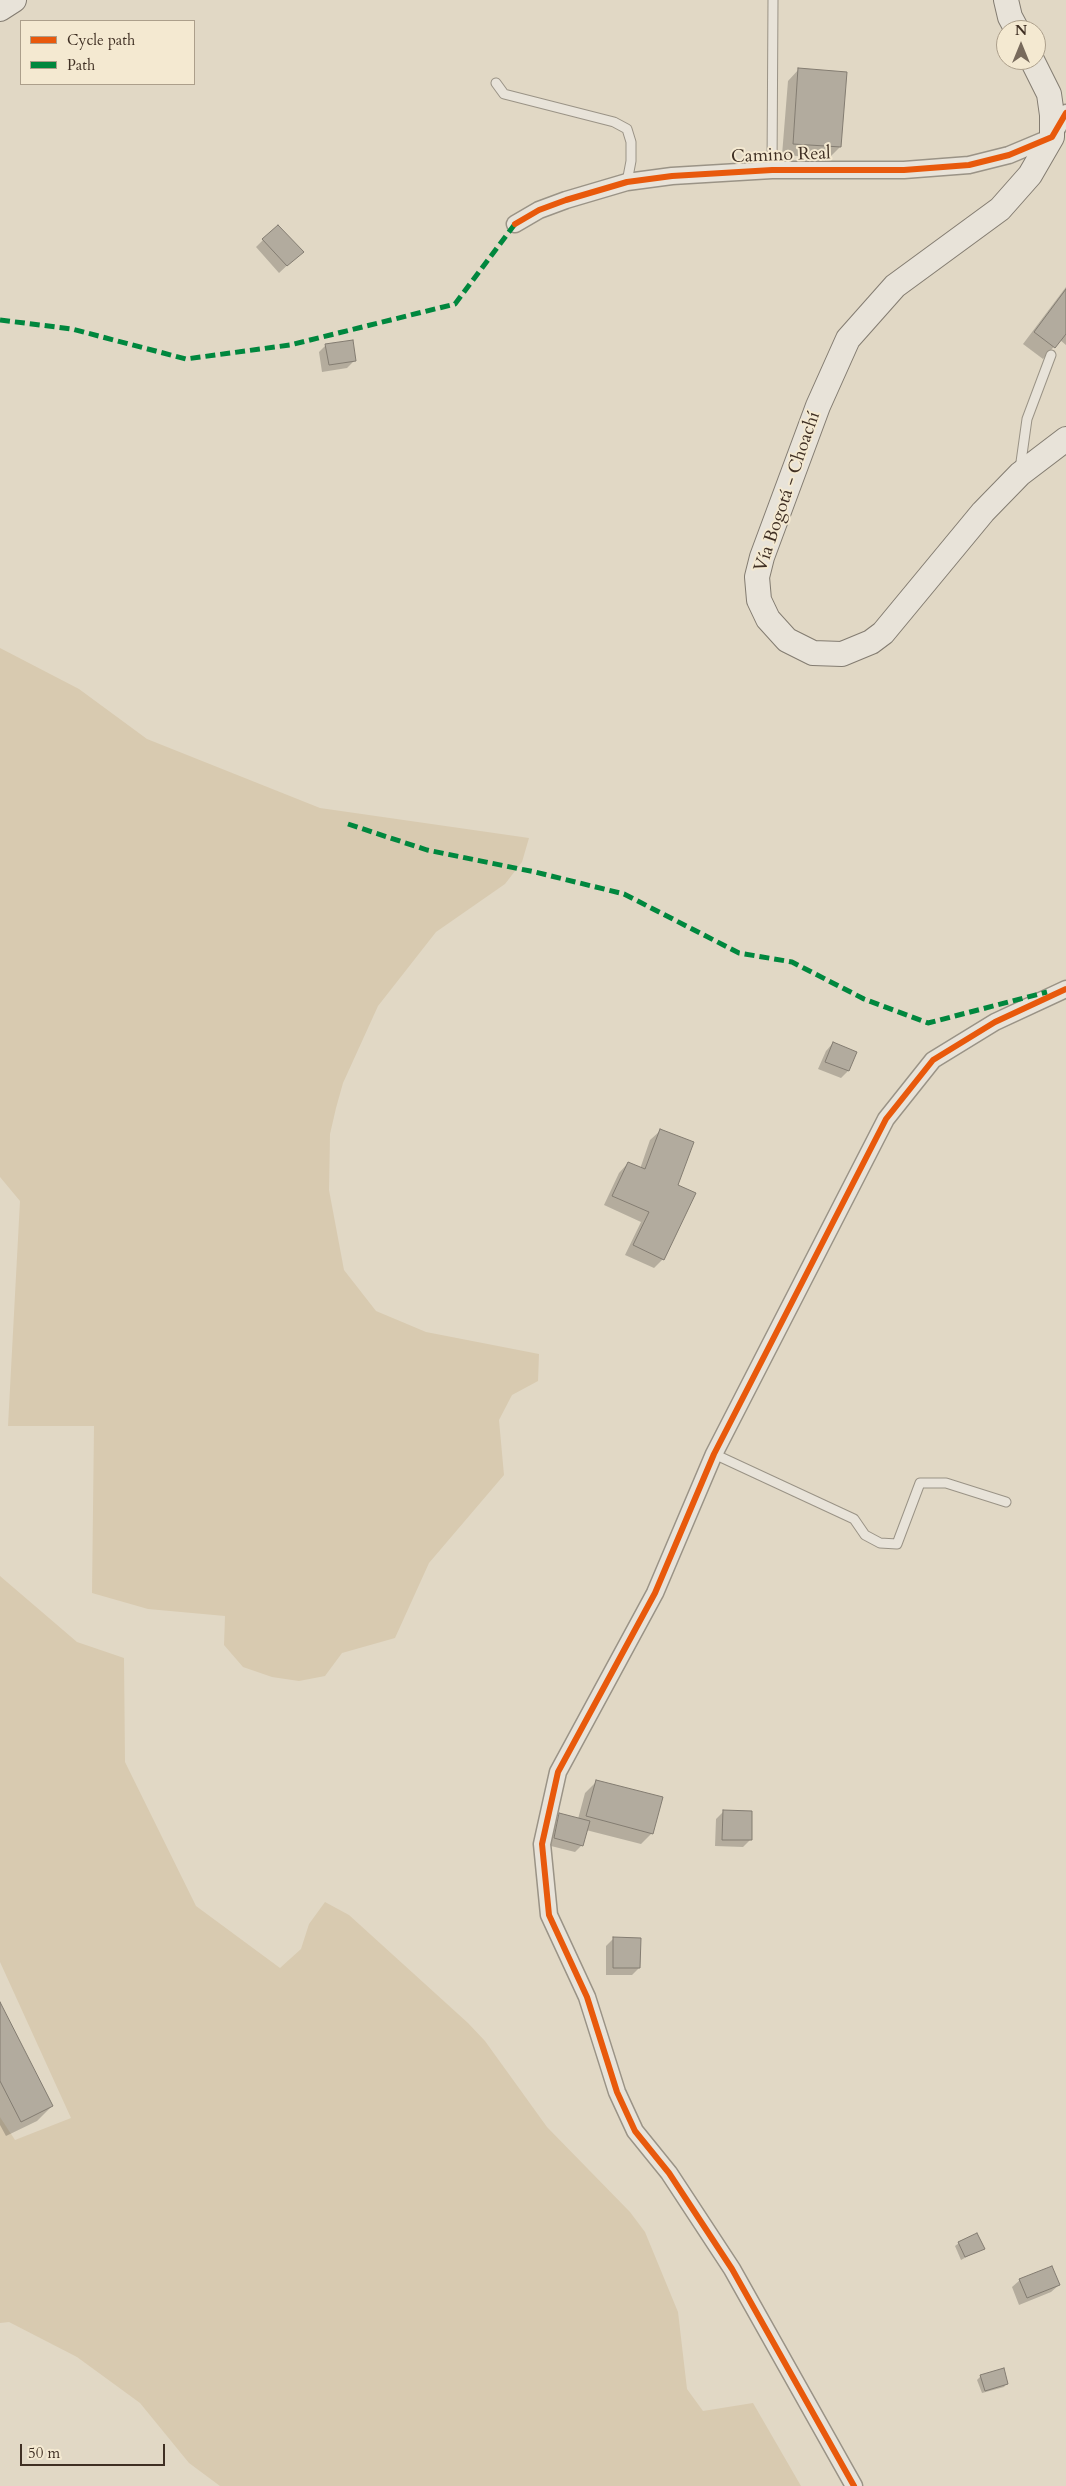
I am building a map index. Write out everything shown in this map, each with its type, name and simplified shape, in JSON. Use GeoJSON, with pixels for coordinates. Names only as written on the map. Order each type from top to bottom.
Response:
{"type":"FeatureCollection","features":[{"type":"Feature","properties":{"kind":"main road"},"geometry":{"type":"LineString","coordinates":[[0,9],[14,0]]}},
{"type":"Feature","properties":{"kind":"main road"},"geometry":{"type":"LineString","coordinates":[[1006,0],[1012,20]]}},
{"type":"Feature","properties":{"kind":"main road"},"geometry":{"type":"LineString","coordinates":[[1037,70],[1049,94],[1052,115],[1052,137]]}},
{"type":"Feature","properties":{"kind":"main road","name":"Vía Bogotá - Choachí"},"geometry":{"type":"LineString","coordinates":[[1052,137],[1030,175],[1000,210],[895,286],[848,339],[811,422],[762,557],[757,577],[760,600],[768,619],[787,640],[813,653],[842,654],[871,642],[883,633],[983,512],[1020,474],[1066,438]]}},
{"type":"Feature","properties":{"kind":"street"},"geometry":{"type":"LineString","coordinates":[[1052,137],[1066,113]]}},
{"type":"Feature","properties":{"kind":"street","name":"Camino Real"},"geometry":{"type":"LineString","coordinates":[[515,224],[539,210],[627,182],[672,176],[772,170],[904,170],[969,166],[1009,155],[1052,137]]}},
{"type":"Feature","properties":{"kind":"street"},"geometry":{"type":"LineString","coordinates":[[854,2486],[732,2269],[669,2173],[635,2131],[617,2092],[587,1997],[549,1915],[542,1844],[558,1772],[655,1593],[714,1454],[886,1119],[933,1060],[995,1022],[1066,989]]}},
{"type":"Feature","properties":{"kind":"lane"},"geometry":{"type":"LineString","coordinates":[[772,170],[773,0]]}},
{"type":"Feature","properties":{"kind":"lane"},"geometry":{"type":"LineString","coordinates":[[496,83],[504,94],[511,97],[614,122],[627,129],[631,142],[632,161],[627,182]]}},
{"type":"Feature","properties":{"kind":"lane"},"geometry":{"type":"LineString","coordinates":[[1020,474],[1027,419],[1051,355]]}},
{"type":"Feature","properties":{"kind":"lane"},"geometry":{"type":"LineString","coordinates":[[714,1454],[854,1518],[865,1535],[880,1543],[897,1544],[920,1484],[946,1484],[1006,1502]]}},
{"type":"Feature","properties":{"kind":"shaded area"},"geometry":{"type":"Polygon","coordinates":[[[0,648],[79,689],[147,739],[320,808],[529,838],[522,862],[505,884],[436,932],[378,1006],[343,1083],[336,1108],[330,1134],[329,1190],[344,1270],[376,1311],[426,1332],[539,1354],[538,1381],[512,1395],[499,1420],[504,1475],[429,1563],[395,1638],[342,1653],[325,1676],[299,1681],[272,1677],[243,1667],[224,1645],[225,1616],[148,1609],[92,1593],[94,1426],[8,1426],[20,1201],[0,1177],[0,648]]]}},
{"type":"Feature","properties":{"kind":"shaded area"},"geometry":{"type":"Polygon","coordinates":[[[0,1576],[77,1642],[124,1658],[125,1762],[196,1906],[280,1968],[301,1949],[309,1924],[325,1902],[349,1915],[468,2023],[485,2041],[547,2127],[630,2212],[645,2232],[678,2312],[687,2389],[703,2411],[753,2403],[801,2486],[220,2486],[189,2463],[140,2403],[77,2357],[9,2322],[0,2323],[0,2117],[15,2140],[71,2118],[0,1962],[0,1576]]]}},
{"type":"Feature","properties":{"kind":"building"},"geometry":{"type":"Polygon","coordinates":[[[798,68],[847,72],[841,147],[793,144],[798,68]]]}},
{"type":"Feature","properties":{"kind":"building"},"geometry":{"type":"Polygon","coordinates":[[[278,225],[304,252],[287,266],[262,239],[278,225]]]}},
{"type":"Feature","properties":{"kind":"building"},"geometry":{"type":"Polygon","coordinates":[[[1066,289],[1066,334],[1055,348],[1034,332],[1066,289]]]}},
{"type":"Feature","properties":{"kind":"building"},"geometry":{"type":"Polygon","coordinates":[[[353,340],[356,361],[329,365],[325,344],[353,340]]]}},
{"type":"Feature","properties":{"kind":"building"},"geometry":{"type":"Polygon","coordinates":[[[833,1042],[857,1052],[849,1071],[825,1062],[833,1042]]]}},
{"type":"Feature","properties":{"kind":"building"},"geometry":{"type":"Polygon","coordinates":[[[660,1129],[694,1142],[678,1185],[696,1193],[664,1260],[633,1245],[649,1212],[612,1196],[628,1162],[645,1169],[660,1129]]]}},
{"type":"Feature","properties":{"kind":"building"},"geometry":{"type":"Polygon","coordinates":[[[596,1780],[663,1797],[653,1834],[586,1816],[596,1780]]]}},
{"type":"Feature","properties":{"kind":"building"},"geometry":{"type":"Polygon","coordinates":[[[723,1810],[752,1811],[752,1840],[722,1840],[723,1810]]]}},
{"type":"Feature","properties":{"kind":"building"},"geometry":{"type":"Polygon","coordinates":[[[559,1813],[590,1821],[583,1846],[554,1838],[559,1813]]]}},
{"type":"Feature","properties":{"kind":"building"},"geometry":{"type":"Polygon","coordinates":[[[613,1937],[641,1938],[640,1968],[613,1968],[613,1937]]]}},
{"type":"Feature","properties":{"kind":"building"},"geometry":{"type":"Polygon","coordinates":[[[0,2002],[53,2106],[21,2122],[0,2081],[0,2002]]]}},
{"type":"Feature","properties":{"kind":"building"},"geometry":{"type":"Polygon","coordinates":[[[977,2233],[985,2249],[965,2257],[958,2242],[977,2233]]]}},
{"type":"Feature","properties":{"kind":"building"},"geometry":{"type":"Polygon","coordinates":[[[1052,2266],[1060,2285],[1027,2298],[1019,2279],[1052,2266]]]}},
{"type":"Feature","properties":{"kind":"building"},"geometry":{"type":"Polygon","coordinates":[[[1004,2368],[1008,2384],[985,2391],[980,2375],[1004,2368]]]}},
{"type":"Feature","properties":{"kind":"marked path"},"geometry":{"type":"LineString","coordinates":[[0,320],[72,329],[186,359],[290,345],[455,304],[515,224]]}},
{"type":"Feature","properties":{"kind":"marked path"},"geometry":{"type":"LineString","coordinates":[[348,824],[427,850],[535,872],[624,894],[739,953],[792,962],[864,999],[928,1023],[1047,992]]}},
{"type":"Feature","properties":{"kind":"cycle path"},"geometry":{"type":"LineString","coordinates":[[515,224],[539,210],[566,200],[627,182],[672,176],[772,170],[904,170],[969,165],[1009,155],[1052,137],[1066,113]]}},
{"type":"Feature","properties":{"kind":"cycle path"},"geometry":{"type":"LineString","coordinates":[[854,2486],[732,2269],[669,2173],[635,2131],[617,2092],[587,1997],[549,1915],[542,1844],[558,1772],[655,1593],[714,1454],[886,1119],[933,1060],[995,1022],[1066,989]]}}]}
